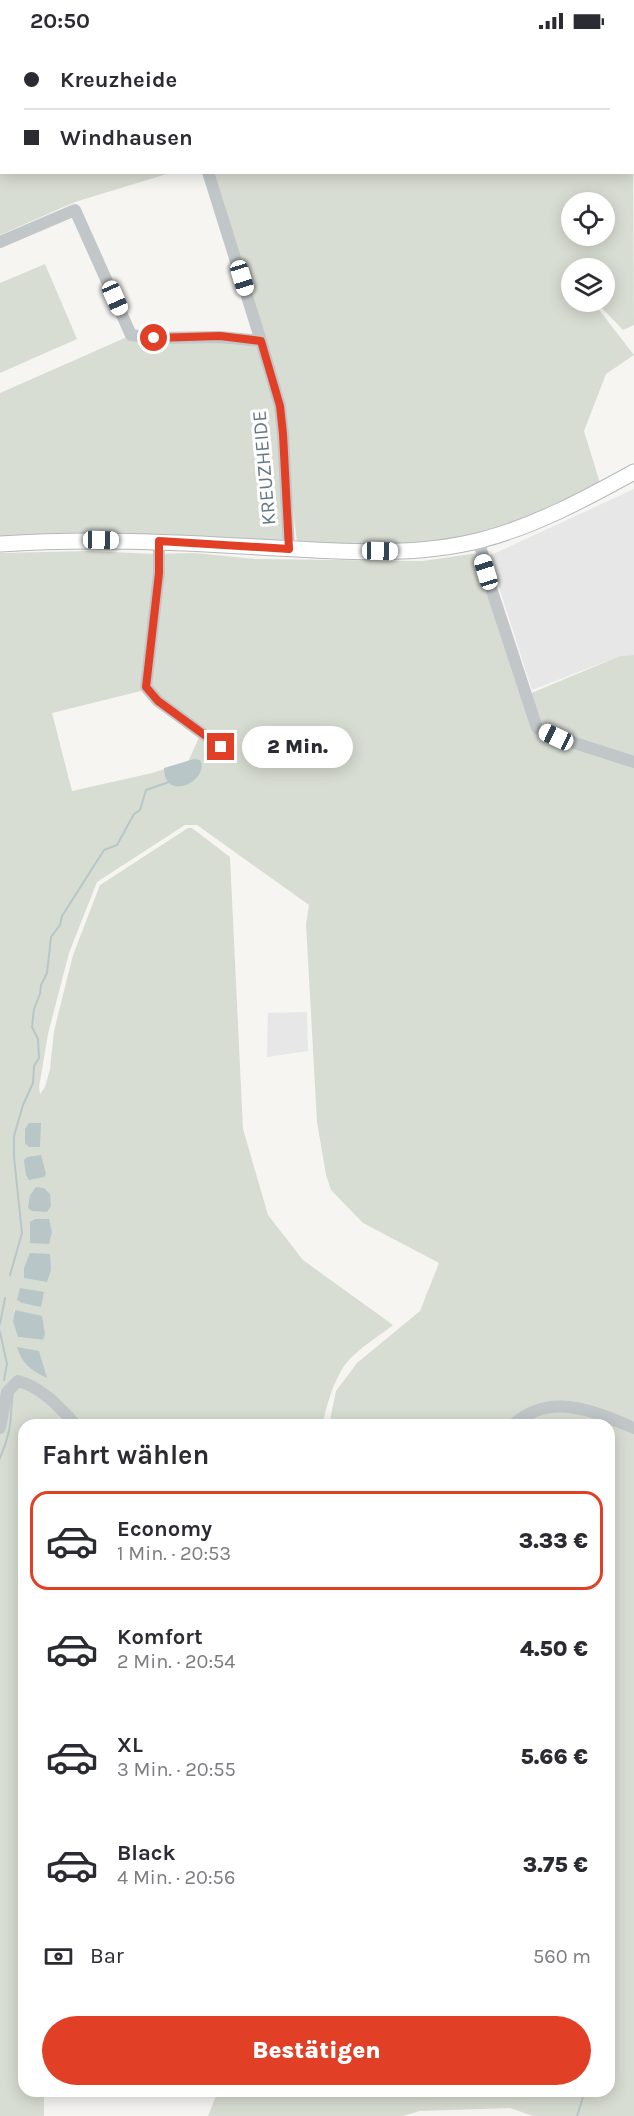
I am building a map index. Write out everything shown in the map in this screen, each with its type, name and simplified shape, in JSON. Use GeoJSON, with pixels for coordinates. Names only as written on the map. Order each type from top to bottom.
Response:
{"type":"FeatureCollection","features":[{"type":"Feature","properties":{"kind":"main road"},"geometry":{"type":"LineString","coordinates":[[0,544],[46,541],[159,541],[289,549],[417,552],[479,541],[530,524],[634,472]]}},
{"type":"Feature","properties":{"kind":"street","name":"KREUZHEIDE"},"geometry":{"type":"LineString","coordinates":[[209,174],[280,406],[289,549]]}},
{"type":"Feature","properties":{"kind":"street"},"geometry":{"type":"LineString","coordinates":[[0,242],[75,210],[131,335],[154,338],[220,336],[261,341]]}},
{"type":"Feature","properties":{"kind":"street"},"geometry":{"type":"LineString","coordinates":[[159,541],[159,573],[146,687],[158,701],[221,747]]}},
{"type":"Feature","properties":{"kind":"street"},"geometry":{"type":"LineString","coordinates":[[479,541],[490,585],[537,728],[556,737],[634,762]]}},
{"type":"Feature","properties":{"kind":"street"},"geometry":{"type":"LineString","coordinates":[[0,1428],[6,1392],[18,1381],[27,1383],[40,1391],[70,1419]]}},
{"type":"Feature","properties":{"kind":"street"},"geometry":{"type":"LineString","coordinates":[[520,1419],[543,1407],[583,1408],[611,1419]]}},
{"type":"Feature","properties":{"kind":"street"},"geometry":{"type":"LineString","coordinates":[[615,1421],[634,1428]]}},
{"type":"Feature","properties":{"kind":"shaded area"},"geometry":{"type":"Polygon","coordinates":[[[0,174],[167,174],[75,202],[0,235],[0,174]]]}},
{"type":"Feature","properties":{"kind":"shaded area"},"geometry":{"type":"Polygon","coordinates":[[[208,174],[633,174],[634,325],[623,330],[606,312],[615,312],[615,258],[561,258],[561,312],[601,312],[634,355],[606,374],[584,431],[600,483],[521,520],[472,536],[407,544],[297,542],[280,406],[208,174]]]}},
{"type":"Feature","properties":{"kind":"shaded area"},"geometry":{"type":"Polygon","coordinates":[[[45,264],[77,339],[0,373],[0,283],[45,264]]]}},
{"type":"Feature","properties":{"kind":"shaded area"},"geometry":{"type":"Polygon","coordinates":[[[127,337],[223,341],[258,345],[276,409],[285,543],[0,539],[0,393],[127,337]]]}},
{"type":"Feature","properties":{"kind":"shaded area"},"geometry":{"type":"Polygon","coordinates":[[[634,489],[634,655],[620,656],[532,690],[489,556],[634,489]]]}},
{"type":"Feature","properties":{"kind":"shaded area"},"geometry":{"type":"Polygon","coordinates":[[[87,551],[195,553],[255,559],[422,561],[478,553],[529,694],[620,656],[634,655],[634,2116],[533,2116],[510,2108],[420,2111],[403,2116],[208,2116],[216,2097],[615,2097],[615,1419],[330,1419],[336,1391],[357,1363],[420,1311],[439,1263],[363,1223],[331,1190],[326,1175],[317,1122],[306,924],[309,905],[197,825],[185,825],[97,882],[69,953],[48,1034],[39,1087],[40,1094],[45,1087],[50,1069],[54,1031],[73,955],[100,885],[188,828],[192,828],[230,857],[243,1129],[268,1215],[303,1260],[393,1325],[359,1351],[344,1366],[332,1391],[324,1419],[69,1419],[57,1412],[64,1419],[18,1419],[18,2097],[44,2097],[44,2116],[0,2116],[0,553],[87,551]],[[149,689],[52,713],[72,791],[152,773],[188,762],[200,735],[149,689]],[[14,1310],[18,1337],[43,1340],[42,1317],[14,1310]]]}},
{"type":"Feature","properties":{"kind":"shaded area"},"geometry":{"type":"Polygon","coordinates":[[[194,759],[200,760],[202,768],[199,775],[186,785],[178,787],[171,785],[166,779],[164,768],[194,759]]]}},
{"type":"Feature","properties":{"kind":"shaded area"},"geometry":{"type":"Polygon","coordinates":[[[307,1012],[308,1051],[267,1057],[268,1013],[307,1012]]]}},
{"type":"Feature","properties":{"kind":"shaded area"},"geometry":{"type":"Polygon","coordinates":[[[29,1123],[41,1123],[40,1147],[29,1147],[25,1143],[25,1129],[29,1123]]]}},
{"type":"Feature","properties":{"kind":"shaded area"},"geometry":{"type":"Polygon","coordinates":[[[41,1155],[46,1174],[44,1177],[29,1180],[24,1160],[27,1157],[41,1155]]]}},
{"type":"Feature","properties":{"kind":"shaded area"},"geometry":{"type":"Polygon","coordinates":[[[36,1187],[44,1188],[50,1194],[51,1206],[47,1212],[32,1211],[28,1208],[30,1195],[36,1187]]]}},
{"type":"Feature","properties":{"kind":"shaded area"},"geometry":{"type":"Polygon","coordinates":[[[35,1219],[49,1219],[52,1232],[49,1244],[30,1243],[30,1222],[35,1219]]]}},
{"type":"Feature","properties":{"kind":"shaded area"},"geometry":{"type":"Polygon","coordinates":[[[30,1253],[50,1254],[51,1270],[47,1282],[24,1278],[24,1268],[30,1253]]]}},
{"type":"Feature","properties":{"kind":"shaded area"},"geometry":{"type":"Polygon","coordinates":[[[20,1288],[44,1292],[41,1307],[17,1300],[20,1288]]]}},
{"type":"Feature","properties":{"kind":"shaded area"},"geometry":{"type":"Polygon","coordinates":[[[15,1310],[42,1316],[45,1334],[43,1340],[18,1337],[13,1321],[15,1310]]]}},
{"type":"Feature","properties":{"kind":"shaded area"},"geometry":{"type":"Polygon","coordinates":[[[17,1347],[39,1351],[47,1378],[28,1366],[17,1347]]]}},
{"type":"Feature","properties":{"kind":"waterway"},"geometry":{"type":"LineString","coordinates":[[10,1275],[22,1233],[14,1136],[23,1105],[33,1083],[34,1066],[39,1058],[38,1039],[32,1027],[34,1009],[47,973],[51,937],[104,850],[117,845],[134,814],[140,810],[146,790],[169,782]]}},
{"type":"Feature","properties":{"kind":"waterway"},"geometry":{"type":"LineString","coordinates":[[0,1324],[5,1298]]}},
{"type":"Feature","properties":{"kind":"waterway"},"geometry":{"type":"LineString","coordinates":[[0,1332],[7,1364],[4,1380]]}},
{"type":"Feature","properties":{"kind":"waterway"},"geometry":{"type":"LineString","coordinates":[[0,1458],[9,1431],[13,1393]]}},
{"type":"Feature","properties":{"kind":"waterway"},"geometry":{"type":"LineString","coordinates":[[577,2116],[583,2097]]}},
{"type":"Feature","properties":{"kind":"route"},"geometry":{"type":"LineString","coordinates":[[154,338],[220,336],[261,341],[280,406],[289,549],[159,541],[159,573],[146,687],[158,701],[221,747]]}}]}
